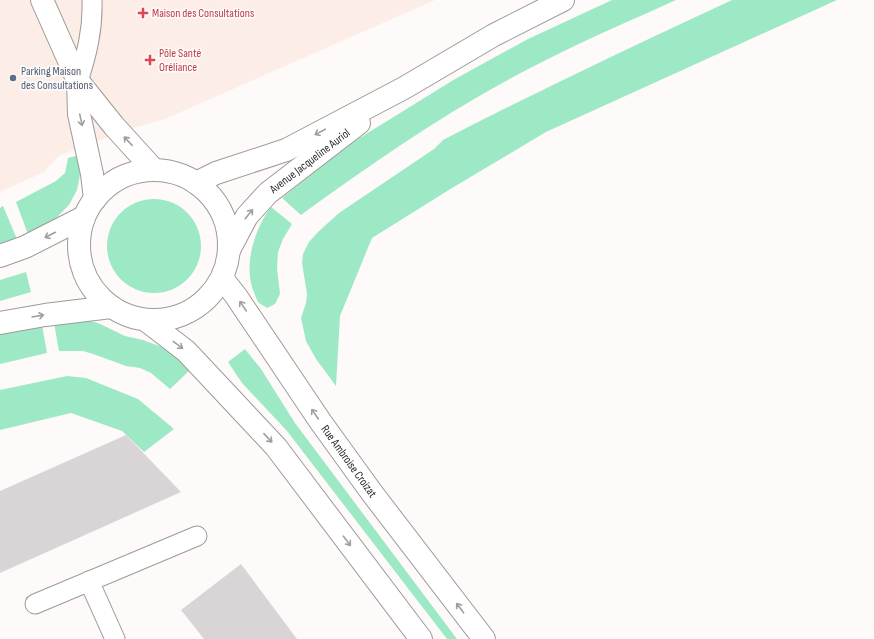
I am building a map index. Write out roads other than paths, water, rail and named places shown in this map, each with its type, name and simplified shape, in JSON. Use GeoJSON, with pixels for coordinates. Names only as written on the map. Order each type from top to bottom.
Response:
{"type":"FeatureCollection","features":[{"type":"Feature","properties":{"kind":"main road"},"geometry":{"type":"LineString","coordinates":[[42,0],[78,81],[114,126],[154,170]]}},
{"type":"Feature","properties":{"kind":"main road","name":"Avenue Jacqueline Auriol"},"geometry":{"type":"LineString","coordinates":[[196,183],[216,173],[286,150],[404,88],[494,35],[563,0]]}},
{"type":"Feature","properties":{"kind":"main road"},"geometry":{"type":"LineString","coordinates":[[78,81],[80,114],[92,174],[95,199]]}},
{"type":"Feature","properties":{"kind":"main road","name":"Avenue Jacqueline Auriol"},"geometry":{"type":"LineString","coordinates":[[230,248],[247,216],[268,193],[404,88]]}},
{"type":"Feature","properties":{"kind":"main road"},"geometry":{"type":"LineString","coordinates":[[154,170],[176,173],[196,183],[211,195],[222,211],[228,229],[230,248],[228,263],[222,278],[212,294],[199,306],[183,315],[165,320],[147,320],[128,316],[111,307],[93,290],[82,267],[79,242],[84,217],[95,199],[107,187],[121,177],[137,172],[154,170]]}},
{"type":"Feature","properties":{"kind":"main road"},"geometry":{"type":"LineString","coordinates":[[0,256],[25,247],[84,217]]}},
{"type":"Feature","properties":{"kind":"main road","name":"Rue Ambroise Croizat"},"geometry":{"type":"LineString","coordinates":[[222,278],[236,296],[363,481],[484,639]]}},
{"type":"Feature","properties":{"kind":"main road"},"geometry":{"type":"LineString","coordinates":[[0,323],[45,315],[111,307]]}},
{"type":"Feature","properties":{"kind":"main road"},"geometry":{"type":"LineString","coordinates":[[147,320],[186,350],[276,447],[421,639]]}},
{"type":"Feature","properties":{"kind":"lane"},"geometry":{"type":"LineString","coordinates":[[78,81],[87,56],[91,28],[92,0]]}},
{"type":"Feature","properties":{"kind":"lane"},"geometry":{"type":"LineString","coordinates":[[35,604],[196,536]]}},
{"type":"Feature","properties":{"kind":"lane"},"geometry":{"type":"LineString","coordinates":[[89,581],[115,639]]}},
{"type":"Feature","properties":{"kind":"place","name":"Maison des Consultations"},"geometry":{"type":"Point","coordinates":[143,13]}},
{"type":"Feature","properties":{"kind":"place","name":"Pôle Santé Oréliance"},"geometry":{"type":"Point","coordinates":[150,60]}},
{"type":"Feature","properties":{"kind":"place","name":"Parking Maison des Consultations"},"geometry":{"type":"Point","coordinates":[13,78]}}]}
